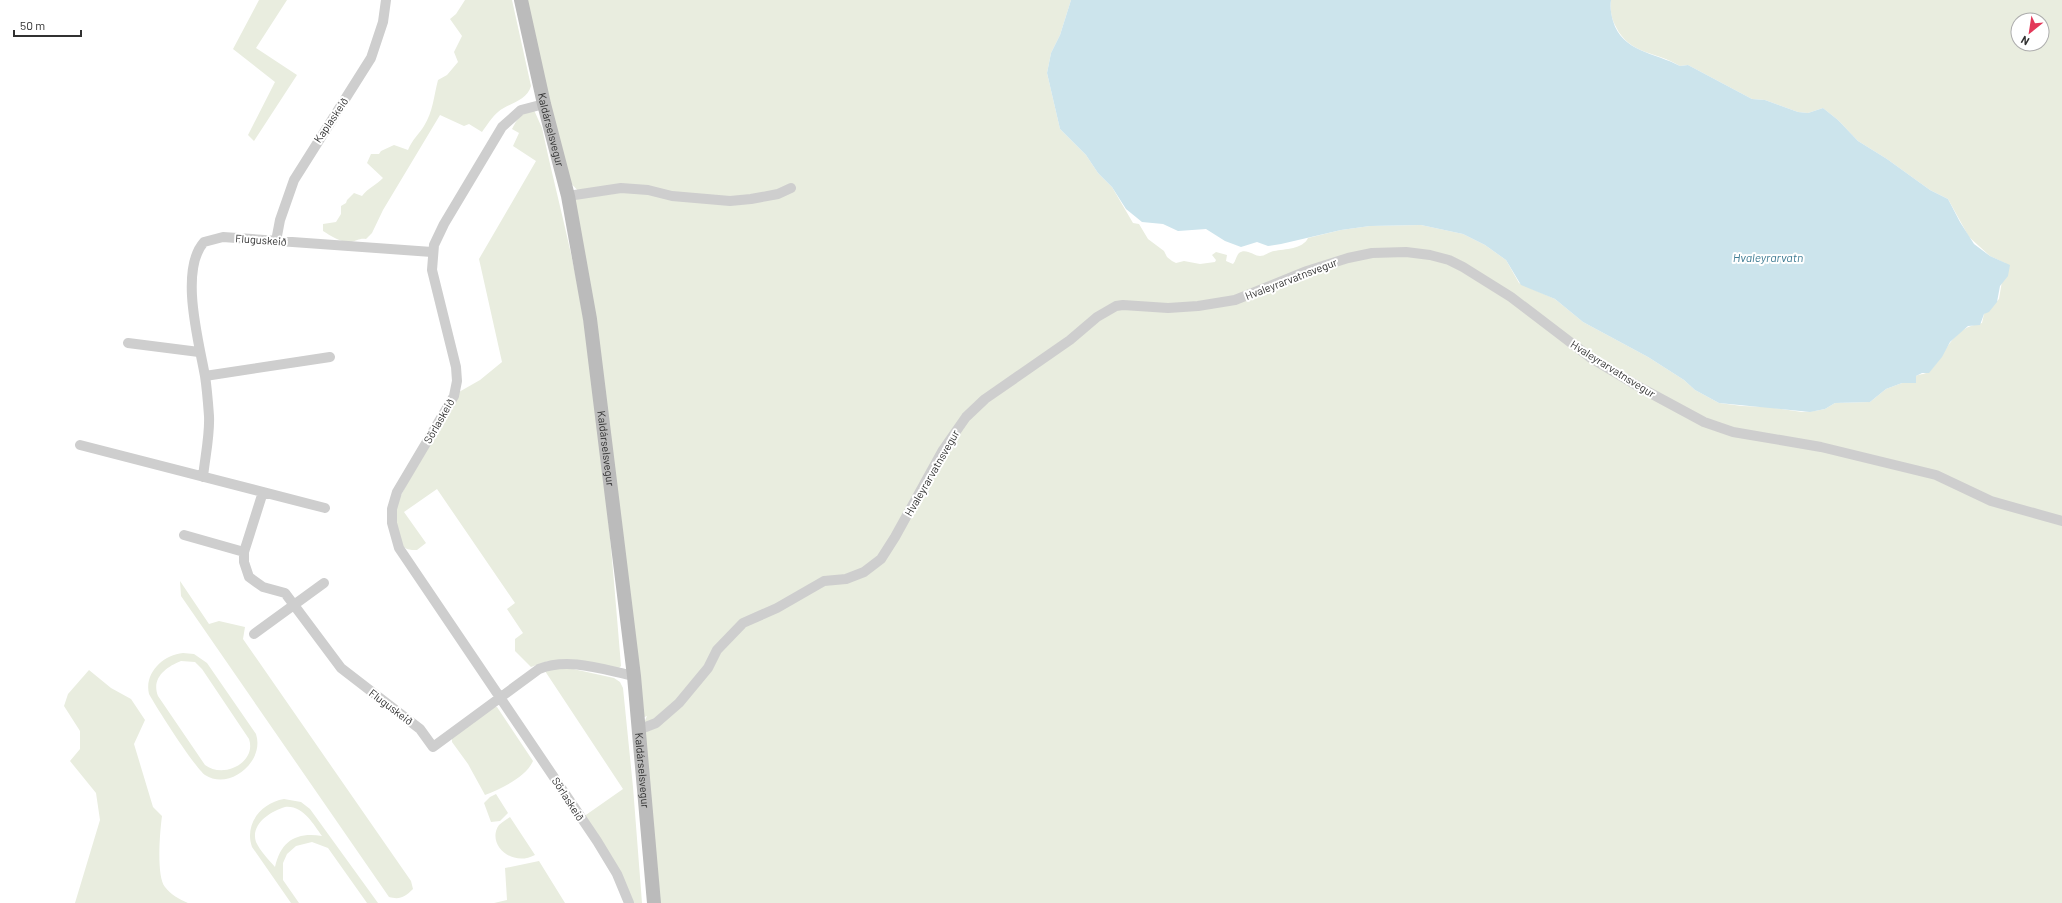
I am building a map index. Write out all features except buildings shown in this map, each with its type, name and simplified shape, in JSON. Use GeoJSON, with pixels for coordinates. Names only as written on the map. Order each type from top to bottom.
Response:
{"type":"FeatureCollection","features":[{"type":"Feature","properties":{"kind":"street","name":"Kaplaskeið"},"geometry":{"type":"LineString","coordinates":[[276,241],[280,220],[294,180],[303,162],[364,72],[371,58],[383,22],[386,0]]}},
{"type":"Feature","properties":{"kind":"street","name":"Kaldárselsvegur"},"geometry":{"type":"LineString","coordinates":[[521,0],[544,104],[568,196],[593,340],[634,676],[654,903]]}},
{"type":"Feature","properties":{"kind":"street","name":"Sörlaskeið"},"geometry":{"type":"LineString","coordinates":[[544,104],[521,110],[502,127],[439,232],[432,252],[432,270],[456,367],[456,389],[454,396],[397,492],[392,509],[392,523],[398,548],[617,874],[629,903]]}},
{"type":"Feature","properties":{"kind":"street"},"geometry":{"type":"LineString","coordinates":[[568,196],[621,188],[648,190],[672,196],[730,201],[778,194],[791,188]]}},
{"type":"Feature","properties":{"kind":"street","name":"Fluguskeið"},"geometry":{"type":"LineString","coordinates":[[203,477],[209,418],[205,376],[199,352],[193,286],[194,261],[197,250],[204,242],[223,237],[432,252]]}},
{"type":"Feature","properties":{"kind":"street","name":"Hvaleyrarvatnsvegur"},"geometry":{"type":"LineString","coordinates":[[638,730],[656,723],[679,703],[708,668],[717,650],[743,623],[777,608],[824,581],[846,579],[864,572],[881,559],[895,537],[943,450],[966,417],[986,399],[1070,340],[1097,317],[1116,306],[1123,305],[1168,308],[1198,306],[1235,300],[1307,271],[1348,258],[1372,253],[1406,252],[1430,255],[1450,260],[1511,297],[1598,362],[1641,388],[1704,422],[1733,432],[1821,447],[1936,475],[1991,502],[2062,520]]}},
{"type":"Feature","properties":{"kind":"street"},"geometry":{"type":"LineString","coordinates":[[128,343],[199,352]]}},
{"type":"Feature","properties":{"kind":"street"},"geometry":{"type":"LineString","coordinates":[[205,376],[330,358]]}},
{"type":"Feature","properties":{"kind":"street"},"geometry":{"type":"LineString","coordinates":[[80,445],[325,508]]}},
{"type":"Feature","properties":{"kind":"street","name":"Fluguskeið"},"geometry":{"type":"LineString","coordinates":[[263,492],[244,552],[245,567],[253,581],[263,587],[284,593],[341,668],[420,729],[433,747],[500,698]]}},
{"type":"Feature","properties":{"kind":"street"},"geometry":{"type":"LineString","coordinates":[[184,535],[244,552]]}},
{"type":"Feature","properties":{"kind":"street"},"geometry":{"type":"LineString","coordinates":[[254,634],[324,583]]}},
{"type":"Feature","properties":{"kind":"street"},"geometry":{"type":"LineString","coordinates":[[500,698],[539,669],[552,664],[578,665],[634,676]]}},
{"type":"Feature","properties":{"kind":"shaded area"},"geometry":{"type":"Polygon","coordinates":[[[259,0],[287,0],[256,48],[297,75],[254,141],[248,135],[275,82],[233,49],[259,0]]]}},
{"type":"Feature","properties":{"kind":"shaded area"},"geometry":{"type":"Polygon","coordinates":[[[465,0],[512,0],[531,86],[529,91],[522,98],[498,112],[482,132],[469,124],[464,126],[440,115],[383,210],[372,233],[366,239],[351,242],[333,237],[323,231],[323,224],[336,222],[341,214],[341,206],[346,203],[354,193],[362,196],[383,178],[367,163],[371,154],[379,154],[381,151],[394,145],[408,150],[411,143],[427,121],[438,80],[447,75],[458,62],[454,52],[462,36],[450,19],[456,14],[465,0]]]}},
{"type":"Feature","properties":{"kind":"shaded area"},"geometry":{"type":"Polygon","coordinates":[[[521,0],[1071,0],[1060,35],[1051,53],[1047,73],[1060,129],[1086,155],[1098,173],[1112,187],[1133,223],[1139,224],[1148,239],[1164,251],[1167,257],[1172,261],[1176,263],[1184,261],[1200,264],[1215,262],[1216,260],[1212,255],[1216,252],[1227,255],[1226,261],[1233,264],[1238,254],[1244,251],[1262,256],[1274,251],[1298,246],[1306,242],[1308,238],[1341,230],[1370,226],[1421,225],[1463,234],[1485,245],[1506,260],[1519,283],[1555,299],[1583,322],[1648,357],[1684,380],[1695,390],[1719,403],[1802,412],[1815,411],[1825,409],[1835,403],[1870,402],[1886,389],[1902,383],[1914,383],[1916,376],[1930,371],[1951,341],[1963,330],[1982,323],[1984,314],[1999,299],[2005,263],[1990,256],[1969,237],[1948,199],[1930,190],[1887,159],[1858,141],[1838,120],[1823,108],[1808,113],[1798,112],[1765,100],[1752,99],[1688,65],[1680,66],[1671,61],[1636,48],[1622,36],[1616,27],[1611,14],[1611,0],[2062,0],[2062,903],[651,903],[638,736],[647,716],[642,718],[572,201],[584,197],[563,175],[521,0]]]}},
{"type":"Feature","properties":{"kind":"shaded area"},"geometry":{"type":"Polygon","coordinates":[[[534,110],[542,128],[567,235],[580,299],[594,391],[605,482],[621,666],[616,671],[548,661],[531,667],[515,651],[515,639],[523,633],[507,609],[515,603],[437,489],[404,512],[426,543],[417,550],[407,549],[399,541],[397,535],[397,503],[452,396],[480,380],[502,362],[479,259],[536,161],[513,146],[519,133],[512,129],[520,116],[526,112],[534,110]]]}},
{"type":"Feature","properties":{"kind":"shaded area"},"geometry":{"type":"Polygon","coordinates":[[[180,581],[209,624],[219,621],[245,627],[243,639],[411,881],[413,889],[407,894],[399,898],[389,897],[181,596],[180,581]]]}},
{"type":"Feature","properties":{"kind":"shaded area"},"geometry":{"type":"Polygon","coordinates":[[[176,654],[194,654],[207,663],[256,734],[257,744],[255,754],[243,771],[234,776],[225,779],[215,779],[205,775],[185,750],[149,694],[148,686],[152,672],[162,661],[176,654]],[[181,661],[170,666],[158,679],[156,690],[158,696],[205,765],[212,769],[229,769],[237,766],[248,755],[250,748],[249,739],[202,669],[195,662],[181,661]]]}},
{"type":"Feature","properties":{"kind":"shaded area"},"geometry":{"type":"Polygon","coordinates":[[[564,667],[614,678],[620,682],[623,688],[633,787],[642,903],[628,903],[583,817],[623,789],[545,671],[564,667]]]}},
{"type":"Feature","properties":{"kind":"shaded area"},"geometry":{"type":"Polygon","coordinates":[[[89,670],[111,688],[131,699],[145,720],[134,744],[153,807],[162,816],[159,853],[160,873],[165,887],[178,898],[188,903],[75,903],[100,820],[96,793],[70,761],[80,749],[80,731],[64,706],[68,694],[89,670]]]}},
{"type":"Feature","properties":{"kind":"shaded area"},"geometry":{"type":"Polygon","coordinates":[[[491,707],[497,707],[533,761],[525,772],[512,782],[485,795],[468,764],[452,742],[452,734],[491,707]]]}},
{"type":"Feature","properties":{"kind":"shaded area"},"geometry":{"type":"Polygon","coordinates":[[[496,794],[508,813],[500,821],[491,822],[484,803],[496,794]]]}},
{"type":"Feature","properties":{"kind":"shaded area"},"geometry":{"type":"Polygon","coordinates":[[[284,799],[301,802],[310,809],[378,903],[367,903],[328,848],[312,842],[296,846],[287,854],[283,863],[283,880],[299,903],[291,903],[252,847],[250,838],[250,830],[256,816],[268,805],[284,799]],[[291,807],[279,809],[268,815],[259,824],[256,830],[256,842],[262,852],[275,867],[281,851],[291,840],[297,837],[313,835],[322,836],[307,816],[291,807]]]}},
{"type":"Feature","properties":{"kind":"shaded area"},"geometry":{"type":"Polygon","coordinates":[[[510,817],[535,855],[526,858],[517,858],[503,852],[498,846],[496,832],[499,825],[510,817]]]}},
{"type":"Feature","properties":{"kind":"shaded area"},"geometry":{"type":"Polygon","coordinates":[[[539,861],[565,903],[494,903],[507,900],[505,868],[539,861]]]}},
{"type":"Feature","properties":{"kind":"water","name":"Hvaleyrarvatn"},"geometry":{"type":"Polygon","coordinates":[[[1071,0],[1611,0],[1613,21],[1617,31],[1624,39],[1641,50],[1680,66],[1688,65],[1752,99],[1765,100],[1798,112],[1808,113],[1823,108],[1838,120],[1858,141],[1887,159],[1930,190],[1948,199],[1974,244],[1990,256],[2010,265],[2008,276],[2000,286],[1997,302],[1989,312],[1984,314],[1980,325],[1968,326],[1950,342],[1942,357],[1929,373],[1922,373],[1916,376],[1916,383],[1902,383],[1886,389],[1870,402],[1835,403],[1825,409],[1810,412],[1719,403],[1695,390],[1684,380],[1648,357],[1583,322],[1555,299],[1521,285],[1506,260],[1485,245],[1463,234],[1421,225],[1370,226],[1341,230],[1281,244],[1268,246],[1257,242],[1241,247],[1225,241],[1206,229],[1178,231],[1163,224],[1142,222],[1126,209],[1112,187],[1098,173],[1086,155],[1060,129],[1047,73],[1051,53],[1060,35],[1071,0]]]}}]}
